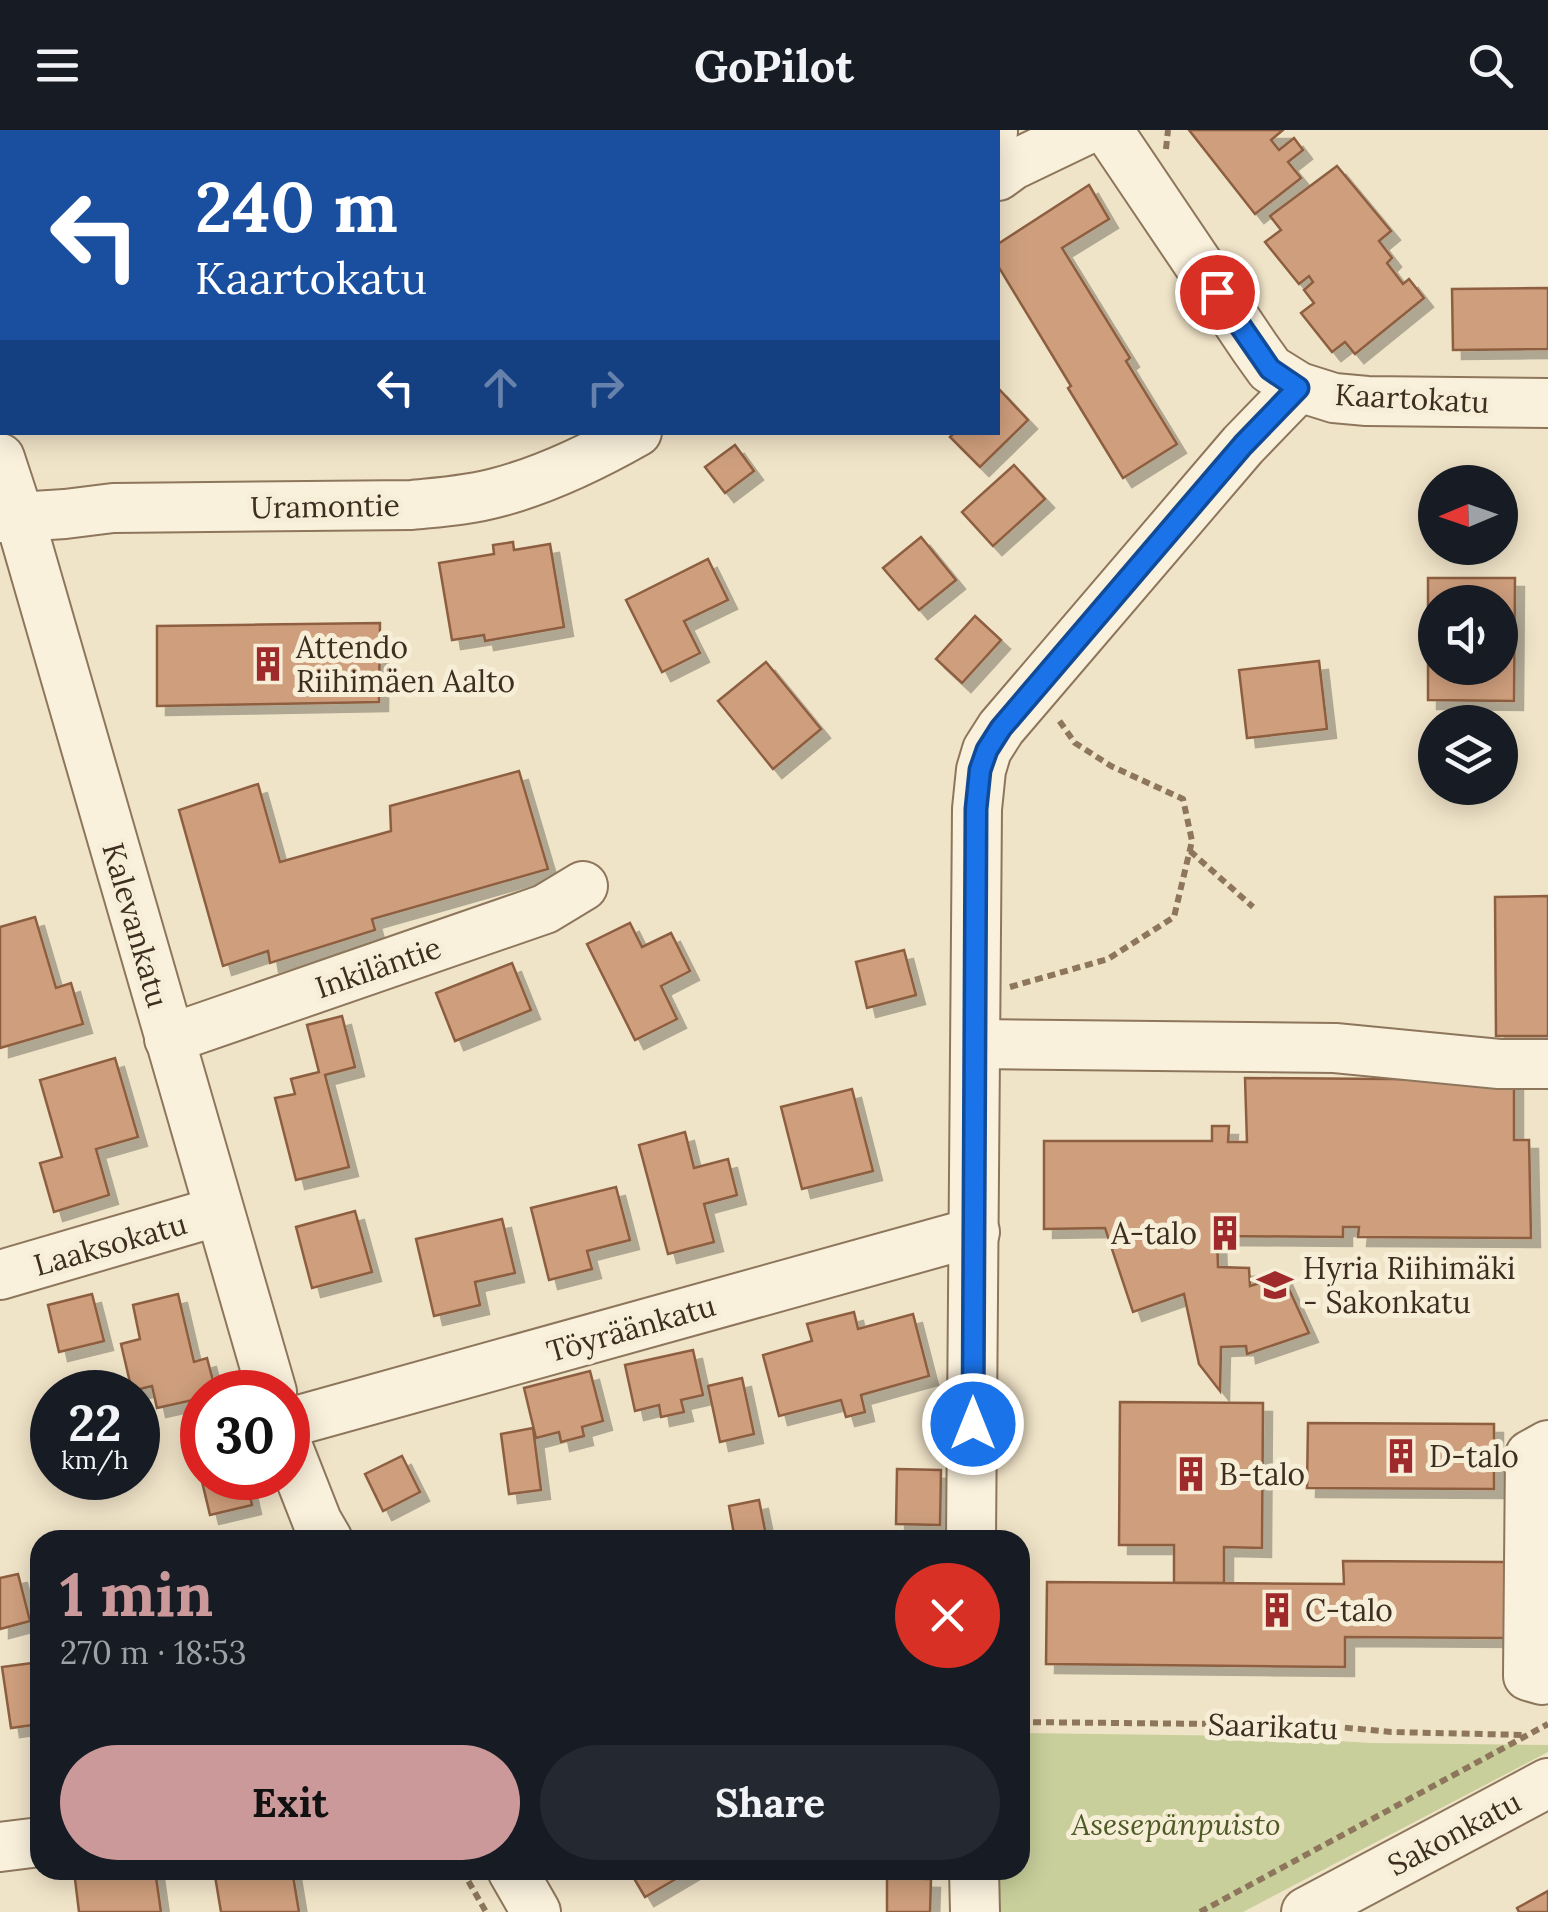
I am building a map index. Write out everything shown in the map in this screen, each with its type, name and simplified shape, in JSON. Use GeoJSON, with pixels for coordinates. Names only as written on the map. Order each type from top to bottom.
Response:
{"type":"FeatureCollection","features":[{"type":"Feature","properties":{"kind":"street"},"geometry":{"type":"LineString","coordinates":[[1000,149],[1086,130]]}},
{"type":"Feature","properties":{"kind":"street","name":"Kaartokatu"},"geometry":{"type":"LineString","coordinates":[[1108,130],[1254,348],[1270,369],[1298,388],[1366,402],[1548,403]]}},
{"type":"Feature","properties":{"kind":"street"},"geometry":{"type":"LineString","coordinates":[[972,1530],[976,809],[980,770],[1001,728],[1243,445],[1298,388]]}},
{"type":"Feature","properties":{"kind":"street","name":"Uramontie"},"geometry":{"type":"LineString","coordinates":[[9,517],[113,508],[412,505],[455,500],[496,493],[544,478],[633,435]]}},
{"type":"Feature","properties":{"kind":"street","name":"Kalevankatu"},"geometry":{"type":"LineString","coordinates":[[0,458],[9,517],[266,1370]]}},
{"type":"Feature","properties":{"kind":"street","name":"Inkiläntie"},"geometry":{"type":"LineString","coordinates":[[169,1039],[545,908],[583,886]]}},
{"type":"Feature","properties":{"kind":"street"},"geometry":{"type":"LineString","coordinates":[[976,1044],[1334,1048],[1499,1064],[1548,1064]]}},
{"type":"Feature","properties":{"kind":"street","name":"Laaksokatu"},"geometry":{"type":"LineString","coordinates":[[0,1275],[219,1211]]}},
{"type":"Feature","properties":{"kind":"street","name":"Töyräänkatu"},"geometry":{"type":"LineString","coordinates":[[310,1417],[974,1232]]}},
{"type":"Feature","properties":{"kind":"street"},"geometry":{"type":"LineString","coordinates":[[1548,1446],[1530,1455],[1528,1676],[1542,1680],[1548,1677]]}},
{"type":"Feature","properties":{"kind":"street"},"geometry":{"type":"LineString","coordinates":[[309,1500],[322,1530]]}},
{"type":"Feature","properties":{"kind":"street","name":"Sakonkatu"},"geometry":{"type":"LineString","coordinates":[[1306,1912],[1548,1782]]}},
{"type":"Feature","properties":{"kind":"street"},"geometry":{"type":"LineString","coordinates":[[0,1847],[30,1843]]}},
{"type":"Feature","properties":{"kind":"street"},"geometry":{"type":"LineString","coordinates":[[518,1880],[536,1912]]}},
{"type":"Feature","properties":{"kind":"street"},"geometry":{"type":"LineString","coordinates":[[974,1880],[975,1912]]}},
{"type":"Feature","properties":{"kind":"path"},"geometry":{"type":"LineString","coordinates":[[976,997],[1108,959],[1174,918],[1190,851],[1192,840],[1184,799],[1111,766],[1075,744],[1036,686]]}},
{"type":"Feature","properties":{"kind":"path"},"geometry":{"type":"LineString","coordinates":[[1190,851],[1252,907]]}},
{"type":"Feature","properties":{"kind":"path","name":"Saarikatu"},"geometry":{"type":"LineString","coordinates":[[1030,1722],[1317,1725],[1391,1732],[1526,1735]]}},
{"type":"Feature","properties":{"kind":"path"},"geometry":{"type":"LineString","coordinates":[[1200,1912],[1548,1724]]}},
{"type":"Feature","properties":{"kind":"path"},"geometry":{"type":"LineString","coordinates":[[468,1880],[486,1912]]}},
{"type":"Feature","properties":{"kind":"green space","name":"Asesepänpuisto"},"geometry":{"type":"Polygon","coordinates":[[[1030,1733],[1548,1745],[1548,1752],[1243,1912],[994,1912],[993,1880],[1030,1880],[1030,1733]]]}},
{"type":"Feature","properties":{"kind":"building"},"geometry":{"type":"Polygon","coordinates":[[[1189,130],[1283,130],[1271,140],[1279,150],[1294,138],[1303,150],[1288,162],[1301,178],[1255,214],[1189,130]]]}},
{"type":"Feature","properties":{"kind":"building"},"geometry":{"type":"Polygon","coordinates":[[[1337,166],[1391,231],[1379,241],[1392,258],[1387,263],[1403,284],[1409,279],[1424,298],[1355,354],[1345,342],[1332,352],[1301,313],[1314,303],[1304,290],[1313,282],[1309,276],[1299,284],[1265,242],[1281,230],[1270,216],[1337,166]]]}},
{"type":"Feature","properties":{"kind":"building"},"geometry":{"type":"Polygon","coordinates":[[[1089,185],[1109,219],[1062,248],[1177,444],[1123,478],[1000,269],[1000,243],[1089,185]]]}},
{"type":"Feature","properties":{"kind":"building"},"geometry":{"type":"Polygon","coordinates":[[[1548,288],[1548,349],[1453,350],[1452,289],[1548,288]]]}},
{"type":"Feature","properties":{"kind":"building"},"geometry":{"type":"Polygon","coordinates":[[[1000,390],[1028,420],[980,467],[950,437],[1000,435],[1000,390]]]}},
{"type":"Feature","properties":{"kind":"building"},"geometry":{"type":"Polygon","coordinates":[[[735,445],[754,471],[725,493],[705,467],[735,445]]]}},
{"type":"Feature","properties":{"kind":"building"},"geometry":{"type":"Polygon","coordinates":[[[1014,465],[1045,499],[993,546],[962,512],[1014,465]]]}},
{"type":"Feature","properties":{"kind":"building"},"geometry":{"type":"Polygon","coordinates":[[[921,537],[956,580],[919,610],[883,568],[921,537]]]}},
{"type":"Feature","properties":{"kind":"building"},"geometry":{"type":"Polygon","coordinates":[[[513,542],[514,550],[550,544],[564,627],[485,641],[484,635],[452,640],[439,563],[494,554],[493,545],[513,542]]]}},
{"type":"Feature","properties":{"kind":"building"},"geometry":{"type":"Polygon","coordinates":[[[708,559],[728,600],[684,621],[700,653],[662,672],[626,600],[708,559]]]}},
{"type":"Feature","properties":{"kind":"building"},"geometry":{"type":"Polygon","coordinates":[[[1428,578],[1515,578],[1515,585],[1428,585],[1428,578]]]}},
{"type":"Feature","properties":{"kind":"building"},"geometry":{"type":"Polygon","coordinates":[[[975,616],[1001,640],[962,683],[936,659],[975,616]]]}},
{"type":"Feature","properties":{"kind":"building","name":"Attendo Riihimäen Aalto"},"geometry":{"type":"Polygon","coordinates":[[[380,623],[379,702],[157,706],[157,626],[380,623]]]}},
{"type":"Feature","properties":{"kind":"building"},"geometry":{"type":"Polygon","coordinates":[[[1319,661],[1327,729],[1247,738],[1239,670],[1319,661]]]}},
{"type":"Feature","properties":{"kind":"building"},"geometry":{"type":"Polygon","coordinates":[[[766,662],[821,729],[773,769],[718,701],[766,662]]]}},
{"type":"Feature","properties":{"kind":"building"},"geometry":{"type":"Polygon","coordinates":[[[1428,685],[1514,685],[1514,701],[1428,700],[1428,685]]]}},
{"type":"Feature","properties":{"kind":"building"},"geometry":{"type":"Polygon","coordinates":[[[519,771],[548,869],[372,919],[375,930],[270,963],[268,951],[223,966],[179,810],[258,784],[280,862],[391,831],[390,806],[519,771]]]}},
{"type":"Feature","properties":{"kind":"building"},"geometry":{"type":"Polygon","coordinates":[[[1548,896],[1548,1036],[1496,1036],[1495,897],[1548,896]]]}},
{"type":"Feature","properties":{"kind":"building"},"geometry":{"type":"Polygon","coordinates":[[[35,917],[56,988],[71,983],[83,1024],[0,1048],[0,927],[35,917]]]}},
{"type":"Feature","properties":{"kind":"building"},"geometry":{"type":"Polygon","coordinates":[[[630,923],[642,947],[671,933],[690,971],[661,986],[677,1019],[635,1040],[587,944],[630,923]]]}},
{"type":"Feature","properties":{"kind":"building"},"geometry":{"type":"Polygon","coordinates":[[[904,950],[916,995],[867,1008],[856,962],[904,950]]]}},
{"type":"Feature","properties":{"kind":"building"},"geometry":{"type":"Polygon","coordinates":[[[512,963],[531,1010],[455,1041],[436,993],[512,963]]]}},
{"type":"Feature","properties":{"kind":"building"},"geometry":{"type":"Polygon","coordinates":[[[342,1016],[355,1067],[325,1075],[349,1167],[296,1180],[275,1098],[295,1094],[291,1079],[319,1072],[307,1025],[342,1016]]]}},
{"type":"Feature","properties":{"kind":"building"},"geometry":{"type":"Polygon","coordinates":[[[115,1058],[138,1137],[96,1149],[109,1195],[54,1212],[40,1163],[62,1157],[40,1080],[115,1058]]]}},
{"type":"Feature","properties":{"kind":"building","name":"A-talo"},"geometry":{"type":"Polygon","coordinates":[[[1245,1078],[1514,1080],[1514,1140],[1529,1140],[1531,1238],[1358,1237],[1359,1227],[1343,1227],[1343,1237],[1217,1236],[1218,1267],[1249,1268],[1250,1286],[1283,1276],[1309,1333],[1247,1354],[1246,1346],[1221,1347],[1220,1391],[1199,1364],[1184,1294],[1133,1312],[1105,1228],[1044,1229],[1044,1141],[1212,1141],[1212,1126],[1229,1126],[1228,1142],[1247,1142],[1245,1078]]]}},
{"type":"Feature","properties":{"kind":"building"},"geometry":{"type":"Polygon","coordinates":[[[852,1089],[873,1171],[802,1189],[781,1107],[852,1089]]]}},
{"type":"Feature","properties":{"kind":"building"},"geometry":{"type":"Polygon","coordinates":[[[685,1132],[694,1168],[728,1159],[737,1195],[704,1204],[714,1242],[668,1254],[639,1145],[685,1132]]]}},
{"type":"Feature","properties":{"kind":"building"},"geometry":{"type":"Polygon","coordinates":[[[616,1187],[630,1240],[587,1251],[592,1269],[549,1280],[531,1208],[616,1187]]]}},
{"type":"Feature","properties":{"kind":"building"},"geometry":{"type":"Polygon","coordinates":[[[355,1211],[372,1272],[312,1288],[296,1227],[355,1211]]]}},
{"type":"Feature","properties":{"kind":"building"},"geometry":{"type":"Polygon","coordinates":[[[502,1219],[515,1273],[475,1282],[480,1305],[434,1316],[416,1239],[502,1219]]]}},
{"type":"Feature","properties":{"kind":"building"},"geometry":{"type":"Polygon","coordinates":[[[92,1294],[104,1341],[59,1352],[48,1305],[92,1294]]]}},
{"type":"Feature","properties":{"kind":"building"},"geometry":{"type":"Polygon","coordinates":[[[178,1294],[194,1362],[207,1358],[210,1370],[180,1370],[180,1403],[160,1407],[160,1370],[127,1370],[121,1344],[140,1339],[133,1305],[178,1294]]]}},
{"type":"Feature","properties":{"kind":"building"},"geometry":{"type":"Polygon","coordinates":[[[854,1312],[858,1329],[913,1314],[929,1376],[861,1395],[865,1412],[846,1417],[841,1400],[779,1416],[763,1355],[812,1341],[807,1324],[854,1312]]]}},
{"type":"Feature","properties":{"kind":"building"},"geometry":{"type":"Polygon","coordinates":[[[693,1350],[703,1395],[681,1400],[684,1412],[661,1417],[659,1405],[635,1411],[625,1365],[693,1350]]]}},
{"type":"Feature","properties":{"kind":"building"},"geometry":{"type":"Polygon","coordinates":[[[590,1371],[603,1421],[582,1427],[584,1436],[561,1442],[559,1432],[536,1438],[524,1388],[590,1371]]]}},
{"type":"Feature","properties":{"kind":"building"},"geometry":{"type":"Polygon","coordinates":[[[742,1378],[754,1434],[720,1442],[708,1386],[742,1378]]]}},
{"type":"Feature","properties":{"kind":"building","name":"B-talo"},"geometry":{"type":"Polygon","coordinates":[[[1120,1402],[1263,1403],[1262,1548],[1224,1547],[1224,1583],[1174,1583],[1174,1545],[1119,1545],[1120,1402]]]}},
{"type":"Feature","properties":{"kind":"building","name":"D-talo"},"geometry":{"type":"Polygon","coordinates":[[[1308,1423],[1494,1424],[1494,1489],[1307,1488],[1308,1423]]]}},
{"type":"Feature","properties":{"kind":"building"},"geometry":{"type":"Polygon","coordinates":[[[533,1428],[541,1490],[509,1494],[501,1434],[533,1428]]]}},
{"type":"Feature","properties":{"kind":"building"},"geometry":{"type":"Polygon","coordinates":[[[402,1456],[420,1492],[383,1511],[365,1474],[402,1456]]]}},
{"type":"Feature","properties":{"kind":"building"},"geometry":{"type":"Polygon","coordinates":[[[897,1469],[941,1470],[940,1525],[896,1524],[897,1469]]]}},
{"type":"Feature","properties":{"kind":"building"},"geometry":{"type":"Polygon","coordinates":[[[206,1500],[251,1500],[252,1505],[210,1515],[206,1500]]]}},
{"type":"Feature","properties":{"kind":"building"},"geometry":{"type":"Polygon","coordinates":[[[759,1500],[765,1530],[733,1530],[729,1506],[759,1500]]]}},
{"type":"Feature","properties":{"kind":"building","name":"C-talo"},"geometry":{"type":"Polygon","coordinates":[[[1343,1561],[1507,1562],[1507,1638],[1345,1637],[1345,1667],[1046,1664],[1047,1582],[1344,1584],[1343,1561]]]}},
{"type":"Feature","properties":{"kind":"building"},"geometry":{"type":"Polygon","coordinates":[[[18,1574],[30,1621],[0,1629],[0,1578],[18,1574]]]}},
{"type":"Feature","properties":{"kind":"building"},"geometry":{"type":"Polygon","coordinates":[[[30,1663],[30,1725],[11,1728],[2,1667],[30,1663]]]}},
{"type":"Feature","properties":{"kind":"building"},"geometry":{"type":"Polygon","coordinates":[[[75,1880],[156,1880],[161,1912],[79,1912],[75,1880]]]}},
{"type":"Feature","properties":{"kind":"building"},"geometry":{"type":"Polygon","coordinates":[[[216,1880],[294,1880],[299,1912],[221,1912],[216,1880]]]}},
{"type":"Feature","properties":{"kind":"building"},"geometry":{"type":"Polygon","coordinates":[[[635,1880],[674,1880],[645,1897],[635,1880]]]}},
{"type":"Feature","properties":{"kind":"building"},"geometry":{"type":"Polygon","coordinates":[[[887,1880],[931,1880],[930,1912],[887,1912],[887,1880]]]}},
{"type":"Feature","properties":{"kind":"building"},"geometry":{"type":"Polygon","coordinates":[[[1548,1891],[1548,1912],[1519,1912],[1517,1908],[1548,1891]]]}},
{"type":"Feature","properties":{"kind":"place","name":"Attendo Riihimäen Aalto"},"geometry":{"type":"Point","coordinates":[268,664]}},
{"type":"Feature","properties":{"kind":"place","name":"A-talo"},"geometry":{"type":"Point","coordinates":[1225,1233]}},
{"type":"Feature","properties":{"kind":"place","name":"Hyria Riihimäki - Sakonkatu"},"geometry":{"type":"Point","coordinates":[1275,1285]}},
{"type":"Feature","properties":{"kind":"place","name":"D-talo"},"geometry":{"type":"Point","coordinates":[1401,1456]}},
{"type":"Feature","properties":{"kind":"place","name":"B-talo"},"geometry":{"type":"Point","coordinates":[1191,1474]}},
{"type":"Feature","properties":{"kind":"place","name":"C-talo"},"geometry":{"type":"Point","coordinates":[1277,1610]}},
{"type":"Feature","properties":{"kind":"route"},"geometry":{"type":"LineString","coordinates":[[973,1424],[976,809],[980,770],[1001,728],[1059,658],[1243,445],[1298,388],[1270,369],[1217,292]]}}]}
